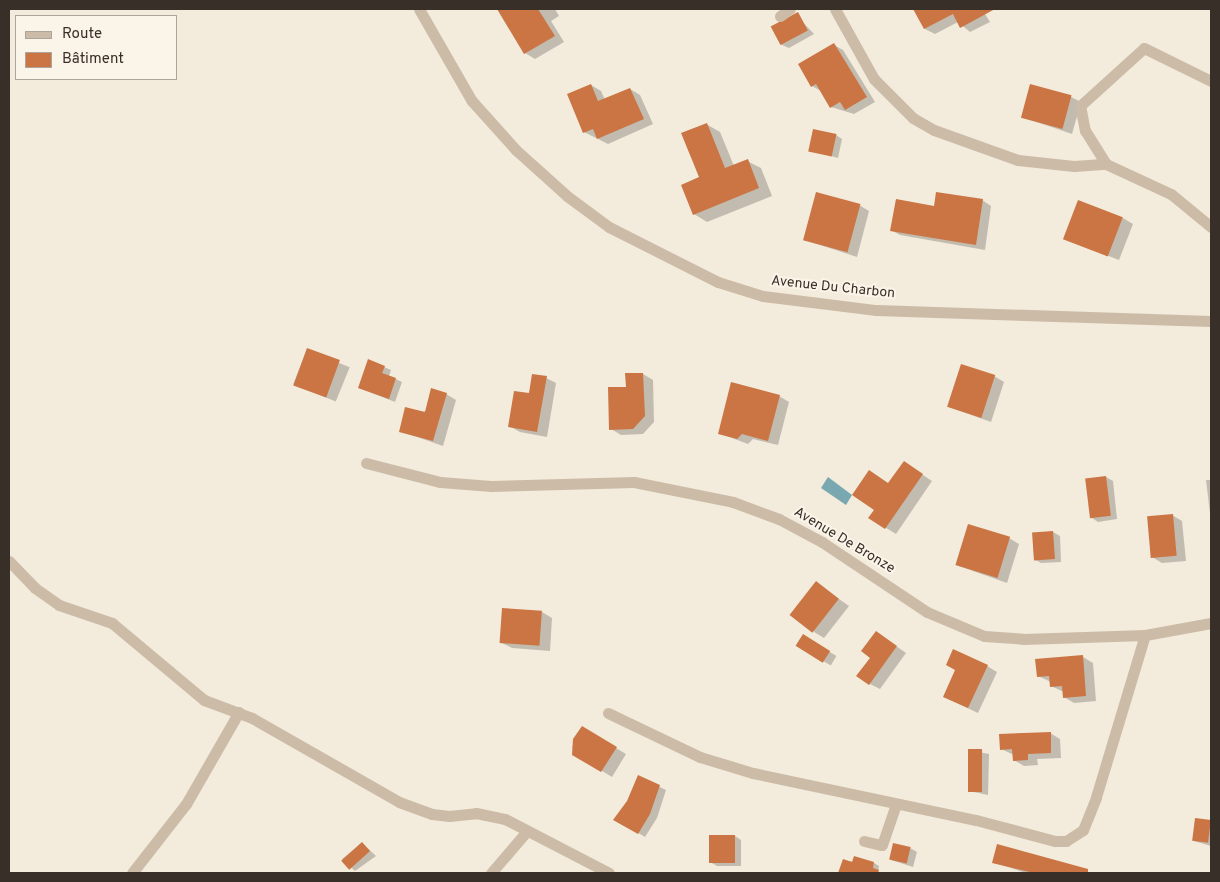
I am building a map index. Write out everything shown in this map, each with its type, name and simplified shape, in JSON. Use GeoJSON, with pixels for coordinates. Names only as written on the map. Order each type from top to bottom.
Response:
{"type":"FeatureCollection","features":[{"type":"Feature","properties":{"kind":"street","name":"Avenue Du Charbon"},"geometry":{"type":"LineString","coordinates":[[419,9],[472,101],[516,150],[568,196],[609,227],[718,282],[763,296],[876,310],[1211,321]]}},
{"type":"Feature","properties":{"kind":"street"},"geometry":{"type":"LineString","coordinates":[[780,16],[790,9]]}},
{"type":"Feature","properties":{"kind":"street"},"geometry":{"type":"LineString","coordinates":[[835,9],[874,79],[913,118],[934,130],[1018,160],[1074,166],[1106,164],[1171,194],[1211,227]]}},
{"type":"Feature","properties":{"kind":"street"},"geometry":{"type":"LineString","coordinates":[[1106,164],[1085,131],[1080,106],[1144,48],[1211,81]]}},
{"type":"Feature","properties":{"kind":"street","name":"Avenue De Bronze"},"geometry":{"type":"LineString","coordinates":[[366,463],[440,482],[491,486],[634,482],[733,502],[779,519],[822,542],[927,612],[984,636],[1022,639],[1145,635],[1211,623]]}},
{"type":"Feature","properties":{"kind":"street"},"geometry":{"type":"LineString","coordinates":[[9,561],[35,588],[59,605],[112,623],[204,700],[239,712],[399,802],[449,816],[489,814],[527,831],[609,873]]}},
{"type":"Feature","properties":{"kind":"street"},"geometry":{"type":"LineString","coordinates":[[608,714],[707,760],[792,782],[976,820],[1055,841],[1077,837],[1096,796],[1145,635]]}},
{"type":"Feature","properties":{"kind":"street"},"geometry":{"type":"LineString","coordinates":[[132,873],[186,804],[239,712]]}},
{"type":"Feature","properties":{"kind":"street"},"geometry":{"type":"LineString","coordinates":[[864,841],[882,845],[896,804]]}},
{"type":"Feature","properties":{"kind":"street"},"geometry":{"type":"LineString","coordinates":[[491,873],[527,831]]}},
{"type":"Feature","properties":{"kind":"water"},"geometry":{"type":"Polygon","coordinates":[[[828,477],[852,495],[846,505],[821,488],[828,477]]]}},
{"type":"Feature","properties":{"kind":"building"},"geometry":{"type":"Polygon","coordinates":[[[497,9],[538,9],[555,36],[524,54],[497,9]]]}},
{"type":"Feature","properties":{"kind":"building"},"geometry":{"type":"Polygon","coordinates":[[[913,9],[995,9],[960,28],[953,14],[924,29],[913,9]]]}},
{"type":"Feature","properties":{"kind":"building"},"geometry":{"type":"Polygon","coordinates":[[[798,12],[808,31],[780,45],[771,27],[798,12]]]}},
{"type":"Feature","properties":{"kind":"building"},"geometry":{"type":"Polygon","coordinates":[[[834,43],[867,97],[845,110],[840,102],[830,108],[816,84],[811,87],[798,64],[834,43]]]}},
{"type":"Feature","properties":{"kind":"building"},"geometry":{"type":"Polygon","coordinates":[[[591,84],[598,101],[630,88],[644,119],[597,139],[593,129],[583,133],[567,94],[591,84]]]}},
{"type":"Feature","properties":{"kind":"building"},"geometry":{"type":"Polygon","coordinates":[[[1030,84],[1072,95],[1062,129],[1021,118],[1030,84]]]}},
{"type":"Feature","properties":{"kind":"building"},"geometry":{"type":"Polygon","coordinates":[[[707,123],[725,168],[748,159],[759,188],[693,215],[681,185],[699,177],[681,133],[707,123]]]}},
{"type":"Feature","properties":{"kind":"building"},"geometry":{"type":"Polygon","coordinates":[[[813,129],[836,134],[832,156],[808,151],[813,129]]]}},
{"type":"Feature","properties":{"kind":"building"},"geometry":{"type":"Polygon","coordinates":[[[816,192],[860,204],[847,252],[803,240],[816,192]]]}},
{"type":"Feature","properties":{"kind":"building"},"geometry":{"type":"Polygon","coordinates":[[[936,192],[983,199],[976,245],[890,231],[896,199],[934,206],[936,192]]]}},
{"type":"Feature","properties":{"kind":"building"},"geometry":{"type":"Polygon","coordinates":[[[1078,200],[1123,217],[1108,256],[1063,239],[1078,200]]]}},
{"type":"Feature","properties":{"kind":"building"},"geometry":{"type":"Polygon","coordinates":[[[307,348],[340,360],[326,398],[293,386],[307,348]]]}},
{"type":"Feature","properties":{"kind":"building"},"geometry":{"type":"Polygon","coordinates":[[[368,359],[385,366],[382,373],[396,378],[389,399],[358,388],[368,359]]]}},
{"type":"Feature","properties":{"kind":"building"},"geometry":{"type":"Polygon","coordinates":[[[961,364],[995,375],[981,418],[947,407],[961,364]]]}},
{"type":"Feature","properties":{"kind":"building"},"geometry":{"type":"Polygon","coordinates":[[[625,373],[643,373],[645,416],[633,429],[609,430],[608,387],[626,387],[625,373]]]}},
{"type":"Feature","properties":{"kind":"building"},"geometry":{"type":"Polygon","coordinates":[[[532,374],[547,376],[537,432],[508,427],[514,391],[529,393],[532,374]]]}},
{"type":"Feature","properties":{"kind":"building"},"geometry":{"type":"Polygon","coordinates":[[[731,382],[780,395],[768,441],[742,434],[737,439],[718,434],[731,382]]]}},
{"type":"Feature","properties":{"kind":"building"},"geometry":{"type":"Polygon","coordinates":[[[431,388],[447,393],[433,441],[399,432],[405,407],[425,412],[431,388]]]}},
{"type":"Feature","properties":{"kind":"building"},"geometry":{"type":"Polygon","coordinates":[[[904,461],[923,474],[885,529],[868,518],[874,510],[852,495],[869,470],[888,483],[904,461]]]}},
{"type":"Feature","properties":{"kind":"building"},"geometry":{"type":"Polygon","coordinates":[[[1106,476],[1111,516],[1090,518],[1085,479],[1106,476]]]}},
{"type":"Feature","properties":{"kind":"building"},"geometry":{"type":"Polygon","coordinates":[[[1173,514],[1177,556],[1151,558],[1147,516],[1173,514]]]}},
{"type":"Feature","properties":{"kind":"building"},"geometry":{"type":"Polygon","coordinates":[[[968,524],[1010,537],[998,578],[955,565],[968,524]]]}},
{"type":"Feature","properties":{"kind":"building"},"geometry":{"type":"Polygon","coordinates":[[[1053,531],[1055,559],[1034,560],[1032,532],[1053,531]]]}},
{"type":"Feature","properties":{"kind":"building"},"geometry":{"type":"Polygon","coordinates":[[[816,581],[839,599],[812,633],[790,615],[816,581]]]}},
{"type":"Feature","properties":{"kind":"building"},"geometry":{"type":"Polygon","coordinates":[[[502,608],[542,611],[539,646],[500,643],[502,608]]]}},
{"type":"Feature","properties":{"kind":"building"},"geometry":{"type":"Polygon","coordinates":[[[876,631],[897,646],[869,685],[856,676],[870,658],[861,651],[876,631]]]}},
{"type":"Feature","properties":{"kind":"building"},"geometry":{"type":"Polygon","coordinates":[[[803,634],[830,651],[823,663],[796,646],[803,634]]]}},
{"type":"Feature","properties":{"kind":"building"},"geometry":{"type":"Polygon","coordinates":[[[953,649],[988,665],[968,708],[943,697],[955,670],[946,665],[953,649]]]}},
{"type":"Feature","properties":{"kind":"building"},"geometry":{"type":"Polygon","coordinates":[[[1083,655],[1086,696],[1063,698],[1062,686],[1050,687],[1049,676],[1037,677],[1035,659],[1083,655]]]}},
{"type":"Feature","properties":{"kind":"building"},"geometry":{"type":"Polygon","coordinates":[[[582,726],[617,747],[601,772],[572,755],[573,739],[582,726]]]}},
{"type":"Feature","properties":{"kind":"building"},"geometry":{"type":"Polygon","coordinates":[[[1051,732],[1051,753],[1028,754],[1028,760],[1013,761],[1012,749],[1000,750],[999,734],[1051,732]]]}},
{"type":"Feature","properties":{"kind":"building"},"geometry":{"type":"Polygon","coordinates":[[[968,749],[982,749],[982,792],[968,792],[968,749]]]}},
{"type":"Feature","properties":{"kind":"building"},"geometry":{"type":"Polygon","coordinates":[[[638,775],[660,785],[650,814],[638,834],[613,820],[627,801],[638,775]]]}},
{"type":"Feature","properties":{"kind":"building"},"geometry":{"type":"Polygon","coordinates":[[[1195,818],[1211,820],[1208,843],[1192,841],[1195,818]]]}},
{"type":"Feature","properties":{"kind":"building"},"geometry":{"type":"Polygon","coordinates":[[[709,835],[735,835],[735,863],[709,863],[709,835]]]}},
{"type":"Feature","properties":{"kind":"building"},"geometry":{"type":"Polygon","coordinates":[[[362,842],[370,851],[349,870],[341,861],[362,842]]]}},
{"type":"Feature","properties":{"kind":"building"},"geometry":{"type":"Polygon","coordinates":[[[893,843],[911,847],[907,864],[889,860],[893,843]]]}},
{"type":"Feature","properties":{"kind":"building"},"geometry":{"type":"Polygon","coordinates":[[[997,844],[1088,869],[1088,873],[1034,873],[992,863],[997,844]]]}},
{"type":"Feature","properties":{"kind":"building"},"geometry":{"type":"Polygon","coordinates":[[[854,856],[874,862],[873,868],[879,870],[878,873],[838,873],[843,859],[852,862],[854,856]]]}}]}
